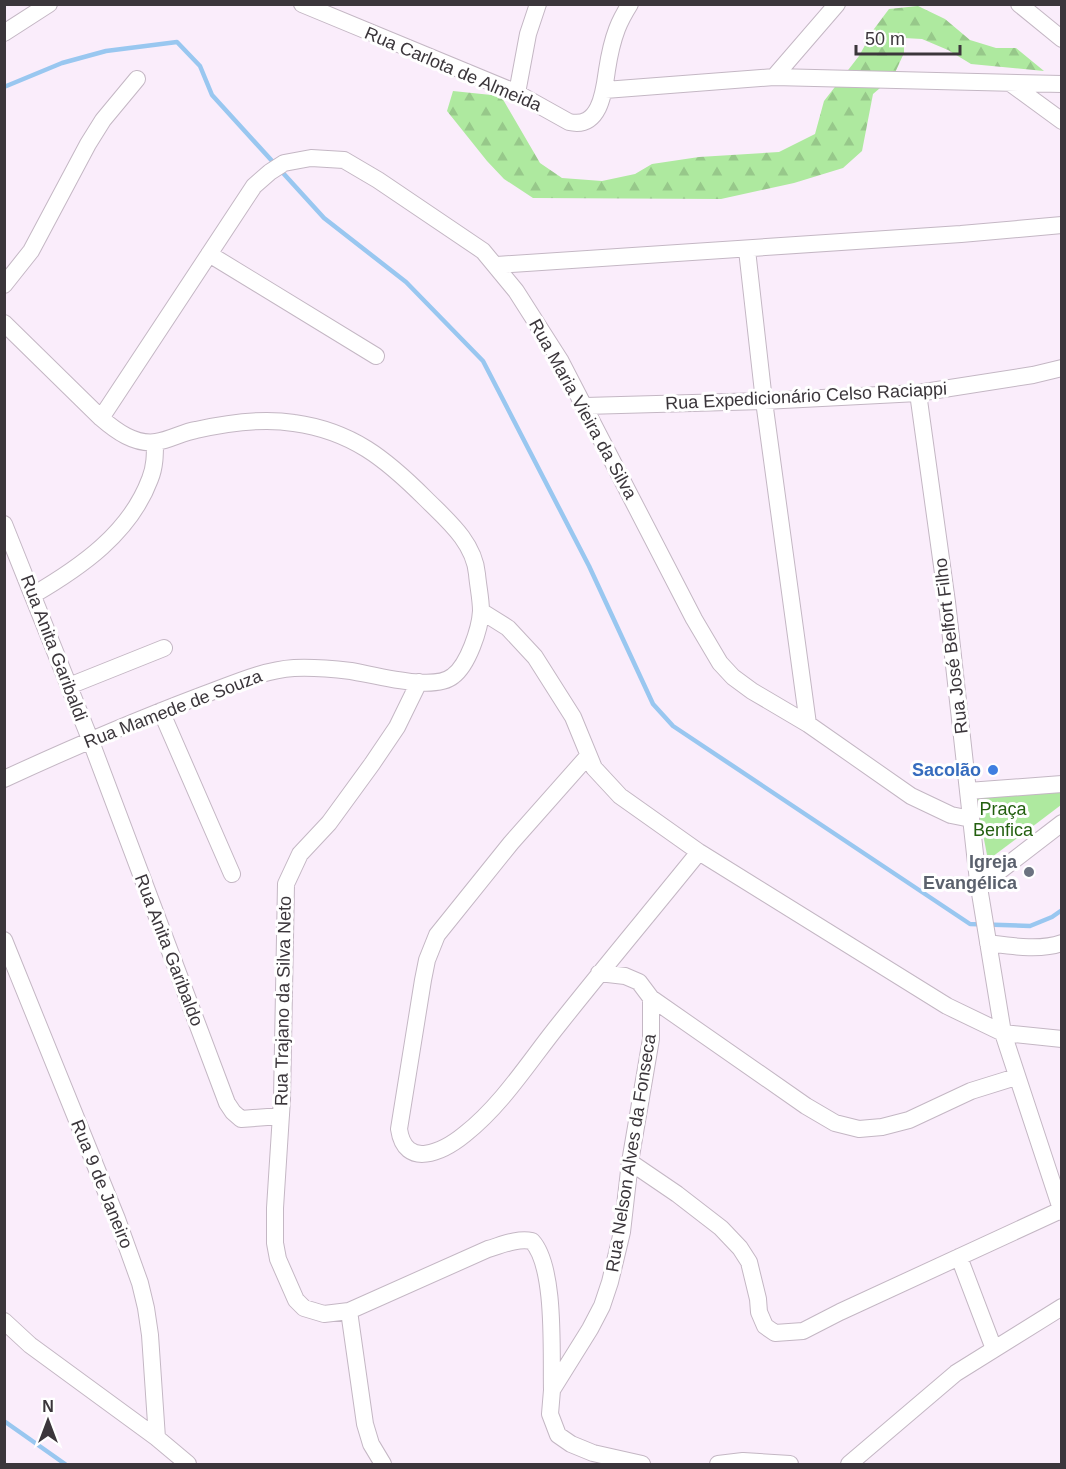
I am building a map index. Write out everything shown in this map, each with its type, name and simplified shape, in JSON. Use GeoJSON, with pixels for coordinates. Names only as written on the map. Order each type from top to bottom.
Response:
{"type":"FeatureCollection","features":[{"type":"Feature","properties":{"kind":"street"},"geometry":{"type":"LineString","coordinates":[[4,33],[49,4]]}},
{"type":"Feature","properties":{"kind":"street","name":"Rua Carlota de Almeida"},"geometry":{"type":"LineString","coordinates":[[302,4],[517,93],[569,122],[577,124],[590,119],[595,113],[605,90],[617,27],[630,4]]}},
{"type":"Feature","properties":{"kind":"street"},"geometry":{"type":"LineString","coordinates":[[517,93],[528,34],[538,4]]}},
{"type":"Feature","properties":{"kind":"street"},"geometry":{"type":"LineString","coordinates":[[774,76],[837,4]]}},
{"type":"Feature","properties":{"kind":"street"},"geometry":{"type":"LineString","coordinates":[[1019,4],[1062,39]]}},
{"type":"Feature","properties":{"kind":"street"},"geometry":{"type":"LineString","coordinates":[[605,90],[774,76],[1062,84]]}},
{"type":"Feature","properties":{"kind":"street"},"geometry":{"type":"LineString","coordinates":[[4,285],[31,251],[103,120],[136,79]]}},
{"type":"Feature","properties":{"kind":"street"},"geometry":{"type":"LineString","coordinates":[[1010,83],[1062,121]]}},
{"type":"Feature","properties":{"kind":"street","name":"Rua Maria Vieira da Silva"},"geometry":{"type":"LineString","coordinates":[[101,418],[254,186],[277,168],[310,158],[344,160],[378,180],[483,251],[516,291],[560,360],[694,620],[720,663],[752,691],[808,724],[911,795],[951,815],[970,819]]}},
{"type":"Feature","properties":{"kind":"street"},"geometry":{"type":"LineString","coordinates":[[497,266],[747,250],[1062,225]]}},
{"type":"Feature","properties":{"kind":"street"},"geometry":{"type":"LineString","coordinates":[[747,250],[764,401],[808,724]]}},
{"type":"Feature","properties":{"kind":"street"},"geometry":{"type":"LineString","coordinates":[[209,254],[376,356]]}},
{"type":"Feature","properties":{"kind":"street"},"geometry":{"type":"LineString","coordinates":[[4,322],[117,432],[142,441],[155,442],[151,478],[137,505],[112,538],[68,575],[33,595]]}},
{"type":"Feature","properties":{"kind":"street","name":"Rua Expedicionário Celso Raciappi"},"geometry":{"type":"LineString","coordinates":[[585,406],[764,401],[918,393],[1033,375],[1062,368]]}},
{"type":"Feature","properties":{"kind":"street","name":"Rua José Belfort Filho"},"geometry":{"type":"LineString","coordinates":[[918,393],[947,602],[978,881],[1003,1033],[1061,1211]]}},
{"type":"Feature","properties":{"kind":"street","name":"Rua Mamede de Souza"},"geometry":{"type":"LineString","coordinates":[[4,779],[90,739],[261,674],[295,668],[347,671],[419,682],[438,682],[453,677],[470,651],[477,634],[481,611],[477,569],[471,553],[463,538],[419,492],[376,453],[358,442],[320,428],[293,423],[253,422],[195,430],[155,442]]}},
{"type":"Feature","properties":{"kind":"street","name":"Rua Anita Garibaldi"},"geometry":{"type":"LineString","coordinates":[[4,524],[90,739]]}},
{"type":"Feature","properties":{"kind":"street"},"geometry":{"type":"LineString","coordinates":[[481,611],[508,628],[535,657],[573,717],[588,756],[599,774],[620,796],[699,852],[947,1005],[1003,1033],[1062,1039]]}},
{"type":"Feature","properties":{"kind":"street"},"geometry":{"type":"LineString","coordinates":[[69,686],[164,648]]}},
{"type":"Feature","properties":{"kind":"street","name":"Rua Trajano da Silva Neto"},"geometry":{"type":"LineString","coordinates":[[349,1311],[324,1314],[304,1308],[296,1300],[278,1259],[275,1226],[281,1116],[285,884],[300,854],[329,823],[397,727],[419,682]]}},
{"type":"Feature","properties":{"kind":"street"},"geometry":{"type":"LineString","coordinates":[[161,711],[232,874]]}},
{"type":"Feature","properties":{"kind":"street","name":"Rua Anita Garibaldo"},"geometry":{"type":"LineString","coordinates":[[90,739],[227,1103],[241,1119],[281,1116]]}},
{"type":"Feature","properties":{"kind":"street"},"geometry":{"type":"LineString","coordinates":[[588,756],[511,843],[437,935],[423,980],[399,1129],[401,1141],[408,1151],[417,1154],[444,1148],[464,1135],[488,1114],[599,973],[699,852]]}},
{"type":"Feature","properties":{"kind":"street"},"geometry":{"type":"LineString","coordinates":[[968,791],[1062,784]]}},
{"type":"Feature","properties":{"kind":"street"},"geometry":{"type":"LineString","coordinates":[[978,881],[998,873],[1062,823]]}},
{"type":"Feature","properties":{"kind":"street","name":"Rua 9 de Janeiro"},"geometry":{"type":"LineString","coordinates":[[4,940],[117,1219],[140,1283],[150,1335],[157,1438]]}},
{"type":"Feature","properties":{"kind":"street"},"geometry":{"type":"LineString","coordinates":[[988,943],[1038,946],[1053,946],[1062,943]]}},
{"type":"Feature","properties":{"kind":"street"},"geometry":{"type":"LineString","coordinates":[[599,973],[625,976],[639,982],[651,998],[806,1106],[835,1123],[859,1129],[882,1127],[909,1120],[971,1091],[1016,1077]]}},
{"type":"Feature","properties":{"kind":"street","name":"Rua Nelson Alves da Fonseca"},"geometry":{"type":"LineString","coordinates":[[552,1390],[590,1329],[602,1306],[610,1282],[622,1233],[630,1162],[648,1064],[651,1039],[651,998]]}},
{"type":"Feature","properties":{"kind":"street"},"geometry":{"type":"LineString","coordinates":[[630,1162],[721,1228],[740,1248],[749,1262],[759,1312],[765,1326],[776,1333],[803,1331],[1061,1211]]}},
{"type":"Feature","properties":{"kind":"street"},"geometry":{"type":"LineString","coordinates":[[383,1464],[371,1444],[365,1424],[349,1311],[488,1249],[524,1239],[532,1241],[541,1253],[548,1283],[551,1319],[550,1414],[558,1435],[571,1444],[593,1453],[642,1464]]}},
{"type":"Feature","properties":{"kind":"street"},"geometry":{"type":"LineString","coordinates":[[959,1257],[994,1349]]}},
{"type":"Feature","properties":{"kind":"street"},"geometry":{"type":"LineString","coordinates":[[849,1464],[956,1373],[1062,1307]]}},
{"type":"Feature","properties":{"kind":"street"},"geometry":{"type":"LineString","coordinates":[[4,1321],[38,1351],[157,1438],[188,1464]]}},
{"type":"Feature","properties":{"kind":"street"},"geometry":{"type":"LineString","coordinates":[[718,1464],[743,1461],[790,1464]]}},
{"type":"Feature","properties":{"kind":"green space"},"geometry":{"type":"Polygon","coordinates":[[[918,6],[945,19],[970,40],[996,48],[1016,48],[1044,71],[971,64],[948,50],[922,39],[904,38],[904,53],[893,77],[873,94],[862,151],[843,168],[794,183],[721,199],[533,198],[504,179],[447,111],[453,91],[501,96],[540,163],[562,178],[602,181],[635,174],[652,164],[699,157],[779,152],[815,134],[824,101],[859,56],[874,29],[889,9],[918,6]]]}},
{"type":"Feature","properties":{"kind":"green space","name":"Praça Benfica"},"geometry":{"type":"Polygon","coordinates":[[[1061,788],[1061,805],[988,860],[976,798],[1061,788]]]}},
{"type":"Feature","properties":{"kind":"waterway"},"geometry":{"type":"LineString","coordinates":[[4,87],[62,63],[106,51],[177,42],[200,66],[212,95],[324,218],[406,282],[483,361],[589,566],[653,704],[673,726],[970,924],[1030,926],[1062,910]]}},
{"type":"Feature","properties":{"kind":"waterway"},"geometry":{"type":"LineString","coordinates":[[4,1421],[65,1464]]}},
{"type":"Feature","properties":{"kind":"place","name":"Sacolão"},"geometry":{"type":"Point","coordinates":[993,770]}},
{"type":"Feature","properties":{"kind":"place","name":"Igreja Evangélica"},"geometry":{"type":"Point","coordinates":[1029,872]}}]}
